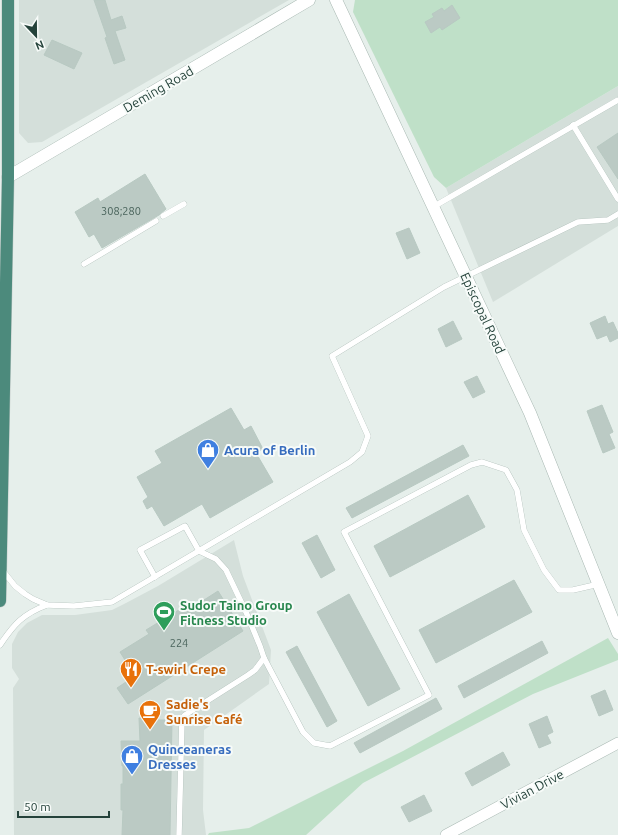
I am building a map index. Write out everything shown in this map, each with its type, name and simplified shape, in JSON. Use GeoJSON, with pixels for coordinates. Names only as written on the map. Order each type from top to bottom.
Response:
{"type":"FeatureCollection","features":[{"type":"Feature","properties":{"kind":"highway"},"geometry":{"type":"LineString","coordinates":[[0,602],[8,177],[8,0]]}},
{"type":"Feature","properties":{"kind":"street","name":"Deming Road"},"geometry":{"type":"LineString","coordinates":[[8,177],[308,0]]}},
{"type":"Feature","properties":{"kind":"street","name":"Episcopal Road"},"geometry":{"type":"LineString","coordinates":[[336,0],[530,413],[618,633]]}},
{"type":"Feature","properties":{"kind":"street","name":"Vivian Drive"},"geometry":{"type":"LineString","coordinates":[[446,835],[618,743]]}},
{"type":"Feature","properties":{"kind":"lane"},"geometry":{"type":"LineString","coordinates":[[433,207],[618,100]]}},
{"type":"Feature","properties":{"kind":"lane"},"geometry":{"type":"LineString","coordinates":[[574,125],[618,199]]}},
{"type":"Feature","properties":{"kind":"lane"},"geometry":{"type":"LineString","coordinates":[[163,216],[184,204]]}},
{"type":"Feature","properties":{"kind":"lane"},"geometry":{"type":"LineString","coordinates":[[1,568],[15,586],[33,599],[47,605],[74,606],[112,602],[350,462],[362,452],[368,436],[332,356],[444,287],[578,222],[608,220],[618,214]]}},
{"type":"Feature","properties":{"kind":"lane"},"geometry":{"type":"LineString","coordinates":[[84,264],[156,221]]}},
{"type":"Feature","properties":{"kind":"lane"},"geometry":{"type":"LineString","coordinates":[[155,577],[140,550],[185,526],[199,551],[216,559],[226,570],[246,612],[264,658],[303,732],[314,743],[330,746],[429,695],[344,532],[471,465],[482,462],[506,470],[517,490],[524,530],[544,570],[559,590],[573,590],[599,584]]}},
{"type":"Feature","properties":{"kind":"lane"},"geometry":{"type":"LineString","coordinates":[[0,645],[11,628],[22,617],[33,610],[47,605]]}},
{"type":"Feature","properties":{"kind":"lane"},"geometry":{"type":"LineString","coordinates":[[179,835],[182,719],[185,715],[248,676],[255,670],[264,658]]}},
{"type":"Feature","properties":{"kind":"shaded area"},"geometry":{"type":"Polygon","coordinates":[[[19,0],[289,0],[42,142],[28,143],[19,133],[19,0]]]}},
{"type":"Feature","properties":{"kind":"shaded area"},"geometry":{"type":"Polygon","coordinates":[[[618,86],[618,226],[493,302],[446,188],[618,86]]]}},
{"type":"Feature","properties":{"kind":"shaded area"},"geometry":{"type":"Polygon","coordinates":[[[234,540],[243,576],[271,650],[269,684],[204,730],[203,810],[206,835],[14,835],[13,688],[19,679],[12,668],[12,644],[18,632],[27,623],[42,615],[75,615],[112,610],[158,586],[234,540]]]}},
{"type":"Feature","properties":{"kind":"green space"},"geometry":{"type":"Polygon","coordinates":[[[355,0],[618,0],[618,86],[446,188],[434,177],[353,12],[355,0]]]}},
{"type":"Feature","properties":{"kind":"green space"},"geometry":{"type":"Polygon","coordinates":[[[608,638],[618,654],[618,660],[533,694],[363,783],[306,835],[208,835],[209,833],[249,828],[403,751],[608,638]]]}},
{"type":"Feature","properties":{"kind":"building"},"geometry":{"type":"Polygon","coordinates":[[[94,0],[105,0],[111,20],[122,16],[126,28],[115,31],[125,60],[114,64],[105,38],[107,37],[94,0]]]}},
{"type":"Feature","properties":{"kind":"building"},"geometry":{"type":"Polygon","coordinates":[[[452,5],[460,18],[442,30],[440,27],[431,33],[425,22],[434,17],[432,14],[442,8],[444,11],[452,5]]]}},
{"type":"Feature","properties":{"kind":"building"},"geometry":{"type":"Polygon","coordinates":[[[52,40],[82,53],[74,69],[44,55],[52,40]]]}},
{"type":"Feature","properties":{"kind":"building"},"geometry":{"type":"Polygon","coordinates":[[[618,133],[618,179],[597,147],[618,133]]]}},
{"type":"Feature","properties":{"kind":"building"},"geometry":{"type":"Polygon","coordinates":[[[145,174],[166,209],[159,215],[102,248],[94,234],[89,237],[75,212],[98,198],[100,202],[145,174]]]}},
{"type":"Feature","properties":{"kind":"building"},"geometry":{"type":"Polygon","coordinates":[[[409,228],[420,253],[407,259],[396,233],[409,228]]]}},
{"type":"Feature","properties":{"kind":"building"},"geometry":{"type":"Polygon","coordinates":[[[605,316],[608,324],[613,322],[618,333],[618,338],[610,342],[607,335],[597,339],[590,323],[605,316]]]}},
{"type":"Feature","properties":{"kind":"building"},"geometry":{"type":"Polygon","coordinates":[[[453,321],[462,339],[446,347],[438,329],[453,321]]]}},
{"type":"Feature","properties":{"kind":"building"},"geometry":{"type":"Polygon","coordinates":[[[477,376],[485,392],[473,398],[464,382],[477,376]]]}},
{"type":"Feature","properties":{"kind":"building"},"geometry":{"type":"Polygon","coordinates":[[[602,405],[613,432],[609,434],[615,448],[603,453],[587,411],[602,405]]]}},
{"type":"Feature","properties":{"kind":"building","name":"Acura of Berlin"},"geometry":{"type":"Polygon","coordinates":[[[231,408],[244,430],[251,426],[263,449],[256,453],[273,482],[210,518],[202,504],[164,526],[152,506],[147,509],[143,501],[148,497],[137,477],[162,463],[155,451],[231,408]]]}},
{"type":"Feature","properties":{"kind":"building"},"geometry":{"type":"Polygon","coordinates":[[[463,445],[469,456],[352,518],[346,508],[463,445]]]}},
{"type":"Feature","properties":{"kind":"building"},"geometry":{"type":"Polygon","coordinates":[[[468,495],[485,527],[390,577],[374,546],[468,495]]]}},
{"type":"Feature","properties":{"kind":"building"},"geometry":{"type":"Polygon","coordinates":[[[317,535],[335,570],[321,578],[302,543],[317,535]]]}},
{"type":"Feature","properties":{"kind":"building"},"geometry":{"type":"Polygon","coordinates":[[[514,580],[532,612],[436,663],[419,630],[514,580]]]}},
{"type":"Feature","properties":{"kind":"building"},"geometry":{"type":"Polygon","coordinates":[[[218,591],[243,631],[128,704],[117,688],[135,676],[120,652],[149,634],[146,630],[187,605],[190,609],[218,591]]]}},
{"type":"Feature","properties":{"kind":"building"},"geometry":{"type":"Polygon","coordinates":[[[349,594],[400,689],[368,706],[317,612],[349,594]]]}},
{"type":"Feature","properties":{"kind":"building"},"geometry":{"type":"Polygon","coordinates":[[[542,641],[548,653],[464,698],[458,686],[542,641]]]}},
{"type":"Feature","properties":{"kind":"building"},"geometry":{"type":"Polygon","coordinates":[[[297,646],[337,721],[327,727],[286,652],[297,646]]]}},
{"type":"Feature","properties":{"kind":"building"},"geometry":{"type":"Polygon","coordinates":[[[605,690],[613,710],[599,716],[591,696],[605,690]]]}},
{"type":"Feature","properties":{"kind":"building"},"geometry":{"type":"Polygon","coordinates":[[[436,698],[442,709],[360,753],[354,743],[436,698]]]}},
{"type":"Feature","properties":{"kind":"building"},"geometry":{"type":"Polygon","coordinates":[[[547,716],[553,732],[547,735],[551,743],[539,748],[529,724],[547,716]]]}},
{"type":"Feature","properties":{"kind":"building"},"geometry":{"type":"Polygon","coordinates":[[[139,718],[172,720],[170,835],[122,835],[123,810],[121,810],[121,784],[123,784],[123,766],[121,741],[140,741],[139,718]]]}},
{"type":"Feature","properties":{"kind":"building"},"geometry":{"type":"Polygon","coordinates":[[[503,752],[510,765],[472,786],[465,773],[503,752]]]}},
{"type":"Feature","properties":{"kind":"building"},"geometry":{"type":"Polygon","coordinates":[[[424,795],[432,811],[409,822],[401,807],[424,795]]]}},
{"type":"Feature","properties":{"kind":"place","name":"Acura of Berlin"},"geometry":{"type":"Point","coordinates":[208,470]}},
{"type":"Feature","properties":{"kind":"place","name":"Sudor Taino Group Fitness Studio"},"geometry":{"type":"Point","coordinates":[164,632]}},
{"type":"Feature","properties":{"kind":"place","name":"T-swirl Crepe"},"geometry":{"type":"Point","coordinates":[131,688]}},
{"type":"Feature","properties":{"kind":"place","name":"Sadie's Sunrise Café"},"geometry":{"type":"Point","coordinates":[150,730]}},
{"type":"Feature","properties":{"kind":"place","name":"Quinceaneras Dresses"},"geometry":{"type":"Point","coordinates":[132,776]}}]}
